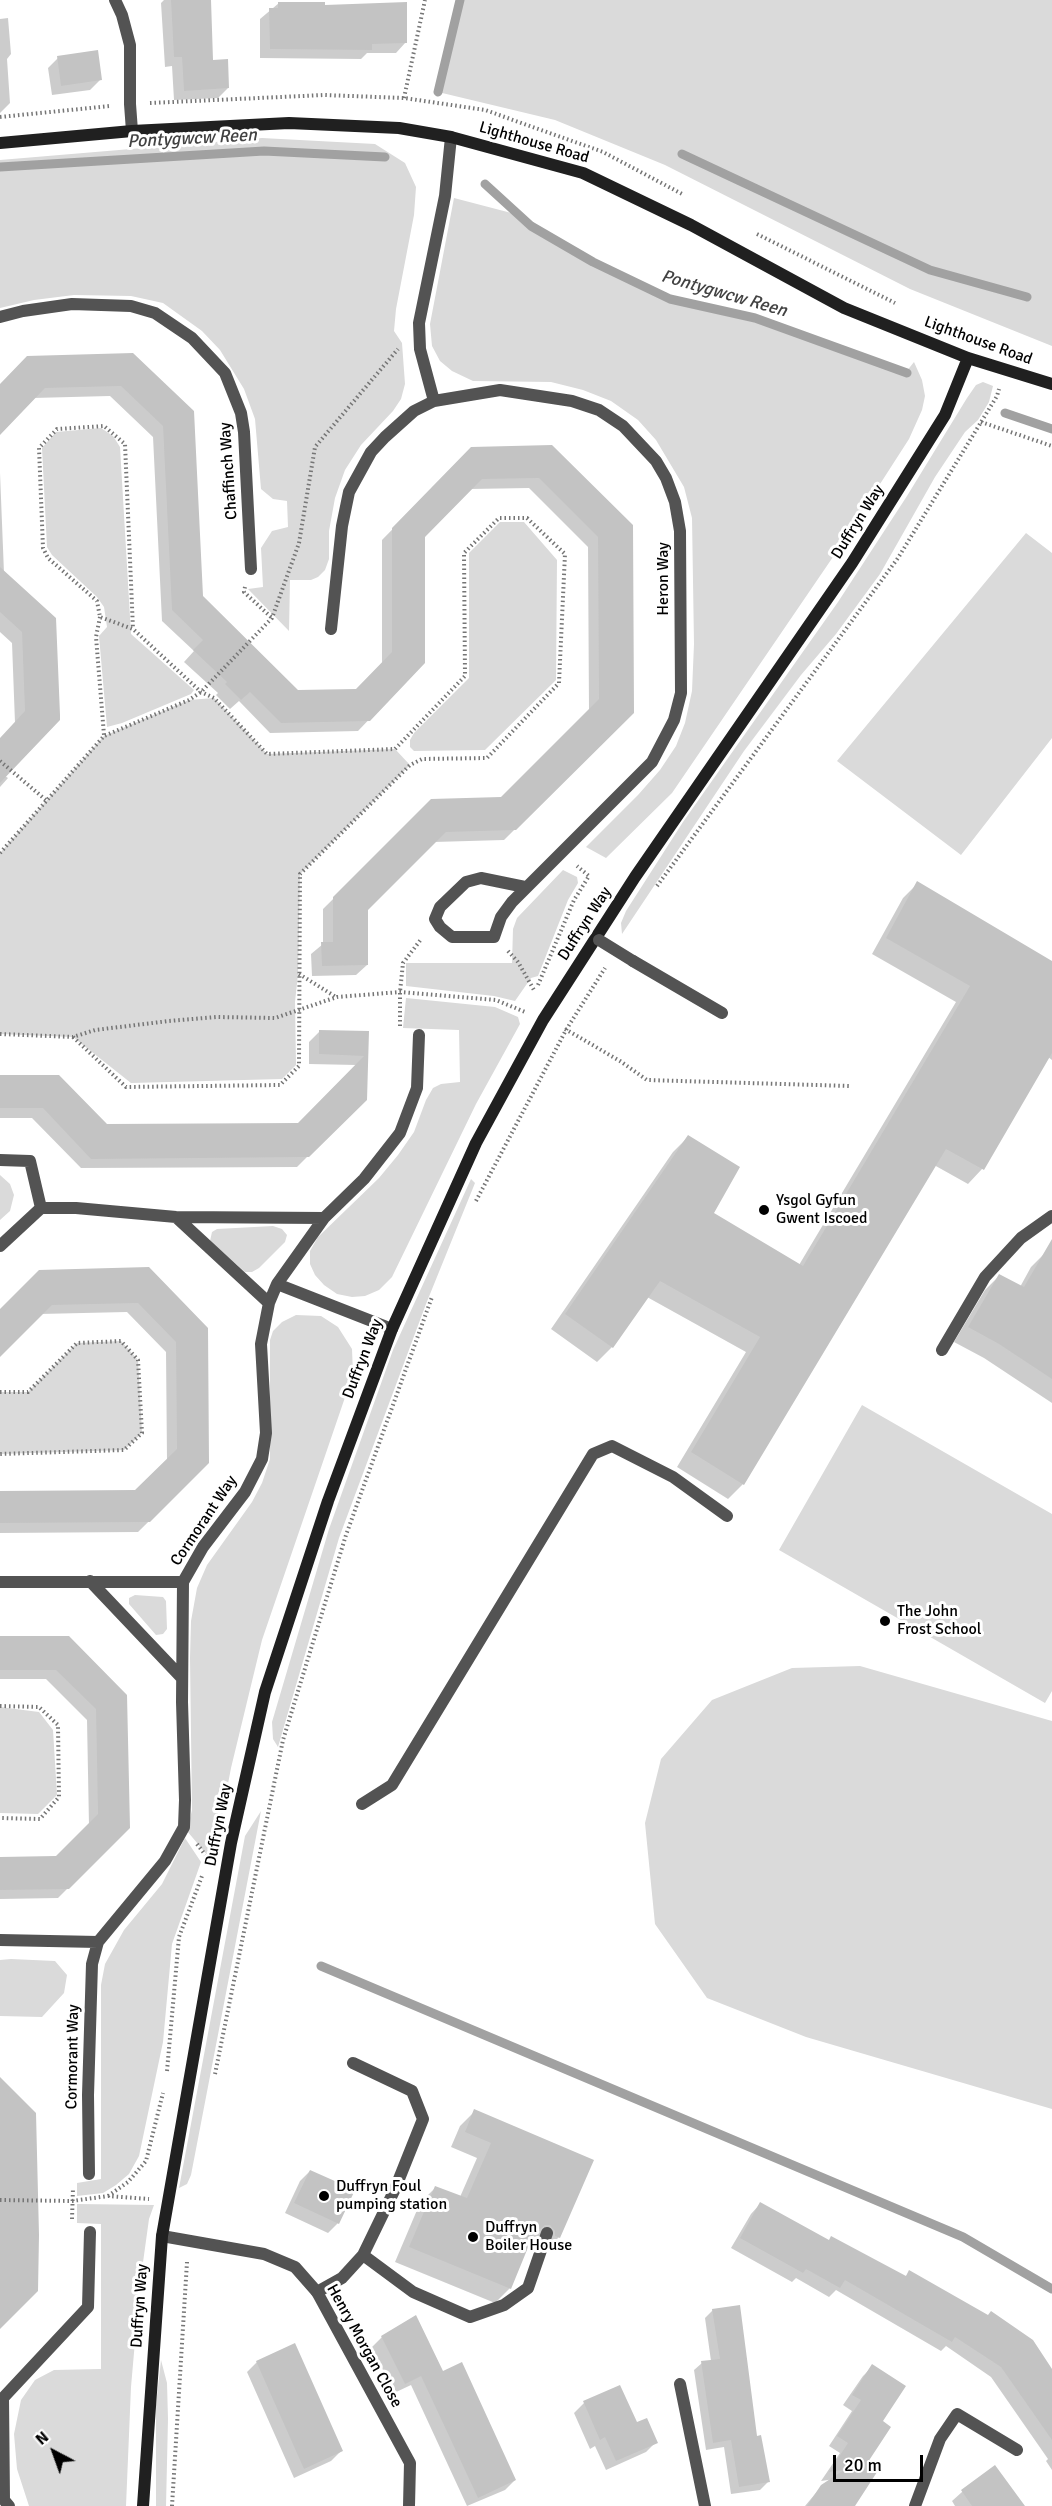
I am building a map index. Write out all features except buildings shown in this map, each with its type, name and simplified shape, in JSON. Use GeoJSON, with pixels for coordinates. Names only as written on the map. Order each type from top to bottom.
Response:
{"type":"FeatureCollection","features":[{"type":"Feature","properties":{"kind":"street"},"geometry":{"type":"LineString","coordinates":[[115,0],[122,15],[130,45],[132,131]]}},
{"type":"Feature","properties":{"kind":"street","name":"Lighthouse Road"},"geometry":{"type":"LineString","coordinates":[[0,143],[132,131],[289,123],[399,128],[451,137],[583,172],[692,225],[844,308],[968,358],[1052,384]]}},
{"type":"Feature","properties":{"kind":"street"},"geometry":{"type":"LineString","coordinates":[[434,401],[420,349],[419,323],[445,196],[451,137]]}},
{"type":"Feature","properties":{"kind":"street","name":"Chaffinch Way"},"geometry":{"type":"LineString","coordinates":[[0,317],[23,311],[72,304],[131,306],[155,313],[192,338],[225,373],[241,413],[251,568]]}},
{"type":"Feature","properties":{"kind":"street","name":"Duffryn Way"},"geometry":{"type":"LineString","coordinates":[[143,2506],[162,2236],[231,1843],[265,1692],[328,1500],[392,1329],[476,1143],[543,1020],[852,563],[945,416],[968,358]]}},
{"type":"Feature","properties":{"kind":"street","name":"Heron Way"},"geometry":{"type":"LineString","coordinates":[[331,629],[342,526],[350,492],[371,452],[414,411],[434,401],[500,390],[572,401],[599,410],[623,426],[656,461],[666,478],[675,502],[680,531],[681,693],[674,720],[652,762],[561,855],[525,888],[501,917],[494,937]]}},
{"type":"Feature","properties":{"kind":"street"},"geometry":{"type":"LineString","coordinates":[[494,937],[452,937],[440,927],[435,919],[440,907],[466,882],[481,878],[525,888]]}},
{"type":"Feature","properties":{"kind":"street"},"geometry":{"type":"LineString","coordinates":[[597,939],[722,1013]]}},
{"type":"Feature","properties":{"kind":"street","name":"Cormorant Way"},"geometry":{"type":"LineString","coordinates":[[89,2174],[88,2095],[92,1964],[98,1942],[165,1861],[184,1827],[183,1582],[203,1547],[245,1492],[262,1459],[266,1432],[261,1344],[269,1303],[277,1284],[324,1218],[364,1179],[400,1133],[417,1088],[419,1035]]}},
{"type":"Feature","properties":{"kind":"street"},"geometry":{"type":"LineString","coordinates":[[0,1160],[30,1161],[40,1208]]}},
{"type":"Feature","properties":{"kind":"street"},"geometry":{"type":"LineString","coordinates":[[0,1246],[40,1208],[76,1208],[176,1217],[324,1218]]}},
{"type":"Feature","properties":{"kind":"street"},"geometry":{"type":"LineString","coordinates":[[942,1350],[985,1277],[1021,1238],[1052,1216]]}},
{"type":"Feature","properties":{"kind":"street"},"geometry":{"type":"LineString","coordinates":[[176,1217],[269,1303]]}},
{"type":"Feature","properties":{"kind":"street"},"geometry":{"type":"LineString","coordinates":[[277,1284],[392,1329]]}},
{"type":"Feature","properties":{"kind":"street"},"geometry":{"type":"LineString","coordinates":[[362,1804],[392,1785],[593,1454],[612,1446],[673,1477],[728,1516]]}},
{"type":"Feature","properties":{"kind":"street"},"geometry":{"type":"LineString","coordinates":[[90,1581],[182,1678]]}},
{"type":"Feature","properties":{"kind":"street","name":"Cormorant Way"},"geometry":{"type":"LineString","coordinates":[[0,1582],[183,1582]]}},
{"type":"Feature","properties":{"kind":"street"},"geometry":{"type":"LineString","coordinates":[[0,1940],[98,1942]]}},
{"type":"Feature","properties":{"kind":"street"},"geometry":{"type":"LineString","coordinates":[[317,2292],[342,2278],[363,2255],[395,2189],[423,2119],[412,2091],[353,2063]]}},
{"type":"Feature","properties":{"kind":"street"},"geometry":{"type":"LineString","coordinates":[[4,2502],[2,2398],[88,2307],[90,2232]]}},
{"type":"Feature","properties":{"kind":"street"},"geometry":{"type":"LineString","coordinates":[[363,2255],[413,2292],[470,2317],[504,2305],[528,2288],[547,2233]]}},
{"type":"Feature","properties":{"kind":"street","name":"Henry Morgan Close"},"geometry":{"type":"LineString","coordinates":[[162,2236],[264,2254],[295,2267],[317,2292],[410,2463],[409,2506]]}},
{"type":"Feature","properties":{"kind":"street"},"geometry":{"type":"LineString","coordinates":[[680,2384],[705,2506]]}},
{"type":"Feature","properties":{"kind":"street"},"geometry":{"type":"LineString","coordinates":[[915,2506],[940,2439],[957,2414],[1017,2450]]}},
{"type":"Feature","properties":{"kind":"path"},"geometry":{"type":"LineString","coordinates":[[0,117],[130,104],[324,95],[404,98],[425,0]]}},
{"type":"Feature","properties":{"kind":"path"},"geometry":{"type":"LineString","coordinates":[[0,853],[104,736],[189,700],[201,692],[272,618],[299,543],[315,447],[361,396],[419,323]]}},
{"type":"Feature","properties":{"kind":"path"},"geometry":{"type":"LineString","coordinates":[[655,890],[898,558],[997,396],[1005,370]]}},
{"type":"Feature","properties":{"kind":"path"},"geometry":{"type":"LineString","coordinates":[[981,422],[1052,446]]}},
{"type":"Feature","properties":{"kind":"path"},"geometry":{"type":"LineString","coordinates":[[104,736],[96,637],[100,617],[96,601],[48,558],[43,548],[39,448],[57,429],[104,426],[124,444],[133,629]]}},
{"type":"Feature","properties":{"kind":"path"},"geometry":{"type":"LineString","coordinates":[[73,1037],[126,1087],[280,1085],[299,1066],[300,874],[410,765],[422,759],[487,758],[559,683],[565,554],[527,518],[499,518],[464,553],[465,676],[394,749],[267,754],[214,698],[201,692],[133,629],[100,617]]}},
{"type":"Feature","properties":{"kind":"path"},"geometry":{"type":"LineString","coordinates":[[251,568],[244,592],[272,618]]}},
{"type":"Feature","properties":{"kind":"path"},"geometry":{"type":"LineString","coordinates":[[0,761],[47,801]]}},
{"type":"Feature","properties":{"kind":"path"},"geometry":{"type":"LineString","coordinates":[[494,937],[518,962],[534,990],[574,900],[589,876],[561,855]]}},
{"type":"Feature","properties":{"kind":"path"},"geometry":{"type":"LineString","coordinates":[[419,1035],[400,1031],[403,963],[435,919]]}},
{"type":"Feature","properties":{"kind":"path"},"geometry":{"type":"LineString","coordinates":[[471,1210],[566,1030],[610,959]]}},
{"type":"Feature","properties":{"kind":"path"},"geometry":{"type":"LineString","coordinates":[[298,974],[337,997]]}},
{"type":"Feature","properties":{"kind":"path"},"geometry":{"type":"LineString","coordinates":[[522,1011],[528,1001]]}},
{"type":"Feature","properties":{"kind":"path"},"geometry":{"type":"LineString","coordinates":[[214,2080],[284,1740],[345,1535],[434,1292]]}},
{"type":"Feature","properties":{"kind":"path"},"geometry":{"type":"LineString","coordinates":[[0,1392],[28,1392],[77,1343],[121,1341],[138,1360],[142,1433],[124,1450],[0,1454]]}},
{"type":"Feature","properties":{"kind":"path"},"geometry":{"type":"LineString","coordinates":[[0,1706],[39,1707],[58,1725],[59,1797],[40,1819],[0,1818]]}},
{"type":"Feature","properties":{"kind":"path"},"geometry":{"type":"LineString","coordinates":[[166,2079],[180,1936],[208,1858],[184,1827]]}},
{"type":"Feature","properties":{"kind":"path"},"geometry":{"type":"LineString","coordinates":[[108,2196],[128,2182],[146,2161],[164,2089]]}},
{"type":"Feature","properties":{"kind":"path"},"geometry":{"type":"LineString","coordinates":[[89,2174],[73,2181],[72,2226],[90,2232]]}},
{"type":"Feature","properties":{"kind":"path"},"geometry":{"type":"LineString","coordinates":[[0,2200],[72,2201],[108,2196],[168,2201]]}},
{"type":"Feature","properties":{"kind":"path"},"geometry":{"type":"LineString","coordinates":[[172,2506],[189,2241]]}},
{"type":"Feature","properties":{"kind":"shaded area"},"geometry":{"type":"Polygon","coordinates":[[[460,0],[1052,0],[1052,346],[910,289],[665,165],[555,120],[438,92],[460,0]]]}},
{"type":"Feature","properties":{"kind":"shaded area"},"geometry":{"type":"Polygon","coordinates":[[[262,138],[375,144],[405,163],[416,187],[414,215],[394,331],[402,343],[405,384],[401,399],[393,411],[361,445],[345,470],[335,498],[329,531],[329,559],[325,570],[311,580],[290,580],[289,631],[248,589],[263,587],[261,548],[272,531],[288,527],[287,501],[273,499],[261,489],[255,419],[244,389],[220,350],[202,331],[163,303],[131,296],[74,295],[34,300],[0,308],[0,160],[262,138]]]}},
{"type":"Feature","properties":{"kind":"shaded area"},"geometry":{"type":"Polygon","coordinates":[[[454,198],[519,215],[531,226],[593,262],[670,299],[755,318],[906,372],[914,362],[922,380],[925,396],[922,410],[909,439],[835,554],[672,793],[606,858],[586,847],[660,770],[676,746],[685,723],[692,691],[694,644],[692,518],[684,487],[656,440],[638,420],[611,401],[583,390],[551,382],[473,381],[452,371],[440,361],[432,346],[430,324],[454,198]]]}},
{"type":"Feature","properties":{"kind":"shaded area"},"geometry":{"type":"Polygon","coordinates":[[[983,382],[993,386],[989,402],[978,420],[965,432],[935,477],[880,574],[744,751],[622,934],[621,923],[626,911],[683,822],[838,602],[967,398],[976,385],[983,382]]]}},
{"type":"Feature","properties":{"kind":"shaded area"},"geometry":{"type":"Polygon","coordinates":[[[101,428],[113,436],[120,447],[131,634],[194,690],[191,694],[107,727],[99,636],[107,627],[104,607],[97,597],[52,555],[47,547],[42,448],[56,432],[101,428]]]}},
{"type":"Feature","properties":{"kind":"shaded area"},"geometry":{"type":"Polygon","coordinates":[[[500,522],[524,522],[557,560],[556,680],[485,750],[414,751],[410,747],[410,740],[414,733],[469,678],[469,553],[500,522]]]}},
{"type":"Feature","properties":{"kind":"shaded area"},"geometry":{"type":"Polygon","coordinates":[[[1026,533],[1052,553],[1052,738],[961,855],[837,761],[1026,533]]]}},
{"type":"Feature","properties":{"kind":"shaded area"},"geometry":{"type":"Polygon","coordinates":[[[214,698],[267,754],[395,749],[410,765],[300,874],[298,974],[295,1002],[296,1065],[282,1079],[131,1083],[73,1037],[0,1034],[0,853],[104,736],[189,700],[214,698]]]}},
{"type":"Feature","properties":{"kind":"shaded area"},"geometry":{"type":"Polygon","coordinates":[[[563,870],[577,877],[578,883],[568,900],[538,976],[531,978],[515,1001],[494,996],[406,986],[406,963],[512,963],[513,929],[517,918],[563,870]]]}},
{"type":"Feature","properties":{"kind":"shaded area"},"geometry":{"type":"Polygon","coordinates":[[[406,998],[495,1007],[518,1017],[520,1024],[476,1104],[392,1277],[379,1290],[365,1296],[352,1297],[337,1294],[315,1275],[310,1264],[310,1251],[318,1237],[379,1178],[398,1155],[414,1132],[433,1088],[441,1084],[460,1082],[459,1030],[403,1028],[406,998]]]}},
{"type":"Feature","properties":{"kind":"shaded area"},"geometry":{"type":"Polygon","coordinates":[[[0,1175],[10,1184],[14,1195],[10,1211],[0,1220],[0,1175]]]}},
{"type":"Feature","properties":{"kind":"shaded area"},"geometry":{"type":"Polygon","coordinates":[[[471,1179],[475,1183],[426,1304],[339,1538],[278,1747],[273,1739],[272,1722],[329,1529],[393,1350],[471,1179]]]}},
{"type":"Feature","properties":{"kind":"shaded area"},"geometry":{"type":"Polygon","coordinates":[[[273,1226],[282,1229],[287,1235],[285,1242],[252,1272],[245,1272],[210,1241],[212,1232],[217,1229],[273,1226]]]}},
{"type":"Feature","properties":{"kind":"shaded area"},"geometry":{"type":"Polygon","coordinates":[[[296,1315],[321,1316],[338,1327],[352,1349],[353,1374],[262,1640],[231,1768],[216,1847],[208,1856],[187,1831],[192,1810],[191,1621],[197,1588],[207,1565],[252,1502],[262,1483],[270,1459],[270,1340],[273,1331],[282,1322],[296,1315]]]}},
{"type":"Feature","properties":{"kind":"shaded area"},"geometry":{"type":"Polygon","coordinates":[[[121,1341],[138,1360],[142,1433],[124,1450],[0,1454],[0,1392],[28,1392],[77,1343],[121,1341]]]}},
{"type":"Feature","properties":{"kind":"shaded area"},"geometry":{"type":"Polygon","coordinates":[[[862,1405],[1052,1514],[1052,1691],[1045,1703],[779,1550],[862,1405]]]}},
{"type":"Feature","properties":{"kind":"shaded area"},"geometry":{"type":"Polygon","coordinates":[[[135,1595],[163,1597],[166,1601],[167,1629],[163,1634],[156,1635],[129,1604],[129,1598],[135,1595]]]}},
{"type":"Feature","properties":{"kind":"shaded area"},"geometry":{"type":"Polygon","coordinates":[[[860,1666],[1052,1721],[1052,2109],[806,2037],[707,1998],[655,1924],[645,1823],[661,1759],[712,1700],[792,1668],[860,1666]]]}},
{"type":"Feature","properties":{"kind":"shaded area"},"geometry":{"type":"Polygon","coordinates":[[[0,1707],[39,1712],[53,1730],[57,1795],[38,1814],[0,1813],[0,1707]]]}},
{"type":"Feature","properties":{"kind":"shaded area"},"geometry":{"type":"Polygon","coordinates":[[[261,1811],[191,2175],[187,2184],[179,2188],[245,1836],[261,1811]]]}},
{"type":"Feature","properties":{"kind":"shaded area"},"geometry":{"type":"Polygon","coordinates":[[[185,1838],[201,1862],[172,1944],[163,2042],[139,2156],[129,2174],[116,2185],[103,2193],[77,2196],[77,2183],[101,2179],[101,1985],[105,1964],[124,1930],[162,1884],[185,1838]]]}},
{"type":"Feature","properties":{"kind":"shaded area"},"geometry":{"type":"Polygon","coordinates":[[[0,1960],[55,1961],[67,1975],[64,1993],[42,2017],[0,2016],[0,1960]]]}},
{"type":"Feature","properties":{"kind":"shaded area"},"geometry":{"type":"Polygon","coordinates":[[[77,2204],[154,2205],[149,2219],[140,2284],[131,2387],[126,2506],[29,2506],[17,2469],[14,2434],[21,2400],[35,2380],[54,2370],[101,2369],[101,2224],[77,2223],[77,2204]]]}},
{"type":"Feature","properties":{"kind":"shaded area"},"geometry":{"type":"Polygon","coordinates":[[[161,2360],[167,2383],[166,2506],[156,2506],[156,2405],[161,2360]]]}},
{"type":"Feature","properties":{"kind":"waterway"},"geometry":{"type":"LineString","coordinates":[[438,92],[460,0]]}},
{"type":"Feature","properties":{"kind":"waterway","name":"Pontygwcw Reen"},"geometry":{"type":"LineString","coordinates":[[0,167],[264,151],[385,157]]}},
{"type":"Feature","properties":{"kind":"waterway"},"geometry":{"type":"LineString","coordinates":[[682,154],[930,270],[1027,297]]}},
{"type":"Feature","properties":{"kind":"waterway","name":"Pontygwcw Reen"},"geometry":{"type":"LineString","coordinates":[[485,184],[531,226],[593,262],[670,299],[755,318],[907,373]]}},
{"type":"Feature","properties":{"kind":"waterway","name":"Pontygwcw Reen"},"geometry":{"type":"LineString","coordinates":[[1005,413],[1052,429]]}},
{"type":"Feature","properties":{"kind":"waterway"},"geometry":{"type":"LineString","coordinates":[[321,1966],[963,2237],[1052,2289]]}},
{"type":"Feature","properties":{"kind":"place","name":"Ysgol Gyfun Gwent Iscoed"},"geometry":{"type":"Point","coordinates":[764,1210]}},
{"type":"Feature","properties":{"kind":"place","name":"The John Frost School"},"geometry":{"type":"Point","coordinates":[885,1621]}},
{"type":"Feature","properties":{"kind":"place","name":"Duffryn Foul pumping station"},"geometry":{"type":"Point","coordinates":[324,2196]}},
{"type":"Feature","properties":{"kind":"place","name":"Duffryn Boiler House"},"geometry":{"type":"Point","coordinates":[473,2237]}}]}
